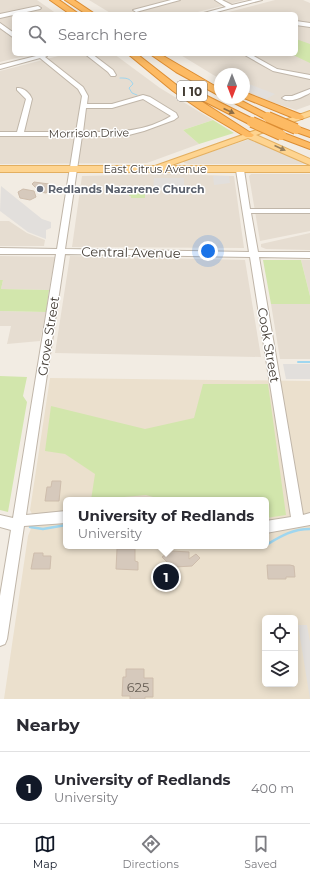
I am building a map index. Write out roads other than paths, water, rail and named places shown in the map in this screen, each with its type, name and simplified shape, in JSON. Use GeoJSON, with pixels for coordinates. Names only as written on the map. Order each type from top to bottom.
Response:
{"type":"FeatureCollection","features":[{"type":"Feature","properties":{"kind":"highway"},"geometry":{"type":"LineString","coordinates":[[54,0],[72,12]]}},
{"type":"Feature","properties":{"kind":"highway"},"geometry":{"type":"LineString","coordinates":[[69,0],[88,12]]}},
{"type":"Feature","properties":{"kind":"highway"},"geometry":{"type":"LineString","coordinates":[[135,56],[199,105],[249,135]]}},
{"type":"Feature","properties":{"kind":"highway","name":"I 10"},"geometry":{"type":"LineString","coordinates":[[139,56],[188,89],[222,108],[281,135],[310,146]]}},
{"type":"Feature","properties":{"kind":"highway","name":"I 10"},"geometry":{"type":"LineString","coordinates":[[157,56],[214,90]]}},
{"type":"Feature","properties":{"kind":"highway"},"geometry":{"type":"LineString","coordinates":[[163,56],[214,81]]}},
{"type":"Feature","properties":{"kind":"highway"},"geometry":{"type":"LineString","coordinates":[[250,97],[298,117]]}},
{"type":"Feature","properties":{"kind":"highway"},"geometry":{"type":"LineString","coordinates":[[241,104],[268,117],[310,134]]}},
{"type":"Feature","properties":{"kind":"main road"},"geometry":{"type":"LineString","coordinates":[[156,169],[170,162],[310,113]]}},
{"type":"Feature","properties":{"kind":"main road"},"geometry":{"type":"LineString","coordinates":[[249,135],[310,162]]}},
{"type":"Feature","properties":{"kind":"main road","name":"East Citrus Avenue"},"geometry":{"type":"LineString","coordinates":[[0,169],[310,169]]}},
{"type":"Feature","properties":{"kind":"street"},"geometry":{"type":"LineString","coordinates":[[136,10],[177,0]]}},
{"type":"Feature","properties":{"kind":"street"},"geometry":{"type":"LineString","coordinates":[[218,0],[231,7]]}},
{"type":"Feature","properties":{"kind":"street"},"geometry":{"type":"LineString","coordinates":[[211,12],[258,0]]}},
{"type":"Feature","properties":{"kind":"street"},"geometry":{"type":"LineString","coordinates":[[19,12],[38,8]]}},
{"type":"Feature","properties":{"kind":"street"},"geometry":{"type":"LineString","coordinates":[[0,16],[12,13]]}},
{"type":"Feature","properties":{"kind":"street"},"geometry":{"type":"LineString","coordinates":[[298,23],[310,25]]}},
{"type":"Feature","properties":{"kind":"street"},"geometry":{"type":"LineString","coordinates":[[0,25],[12,34]]}},
{"type":"Feature","properties":{"kind":"street"},"geometry":{"type":"LineString","coordinates":[[0,67],[36,56]]}},
{"type":"Feature","properties":{"kind":"street","name":"Grove Street"},"geometry":{"type":"LineString","coordinates":[[0,639],[75,169],[85,96],[81,88],[40,56]]}},
{"type":"Feature","properties":{"kind":"street"},"geometry":{"type":"LineString","coordinates":[[91,56],[111,71],[113,75]]}},
{"type":"Feature","properties":{"kind":"street"},"geometry":{"type":"LineString","coordinates":[[250,56],[275,70],[310,77]]}},
{"type":"Feature","properties":{"kind":"street"},"geometry":{"type":"LineString","coordinates":[[19,89],[28,96],[29,99],[20,134]]}},
{"type":"Feature","properties":{"kind":"street"},"geometry":{"type":"LineString","coordinates":[[285,98],[293,98],[310,91]]}},
{"type":"Feature","properties":{"kind":"street","name":"Morrison Drive"},"geometry":{"type":"LineString","coordinates":[[0,134],[134,132],[172,119],[175,116],[146,98],[140,98],[112,106],[84,106]]}},
{"type":"Feature","properties":{"kind":"street","name":"Cook Street"},"geometry":{"type":"LineString","coordinates":[[240,170],[254,254],[304,520]]}},
{"type":"Feature","properties":{"kind":"street"},"geometry":{"type":"LineString","coordinates":[[248,211],[310,211]]}},
{"type":"Feature","properties":{"kind":"street","name":"Central Avenue"},"geometry":{"type":"LineString","coordinates":[[0,251],[310,255]]}},
{"type":"Feature","properties":{"kind":"street"},"geometry":{"type":"LineString","coordinates":[[0,521],[11,524],[19,521],[63,517]]}},
{"type":"Feature","properties":{"kind":"street"},"geometry":{"type":"LineString","coordinates":[[269,526],[304,520]]}},
{"type":"Feature","properties":{"kind":"waterway"},"geometry":{"type":"LineString","coordinates":[[120,78],[129,79],[133,84],[129,88],[132,93],[137,95]]}},
{"type":"Feature","properties":{"kind":"waterway"},"geometry":{"type":"LineString","coordinates":[[298,362],[310,362]]}},
{"type":"Feature","properties":{"kind":"waterway"},"geometry":{"type":"LineString","coordinates":[[30,527],[43,529],[63,526]]}},
{"type":"Feature","properties":{"kind":"waterway"},"geometry":{"type":"LineString","coordinates":[[269,543],[292,532],[310,529]]}},
{"type":"Feature","properties":{"kind":"place","name":"Redlands Nazarene Church"},"geometry":{"type":"Point","coordinates":[40,189]}},
{"type":"Feature","properties":{"kind":"place","name":"University of Redlands"},"geometry":{"type":"Point","coordinates":[166,577]}}]}
